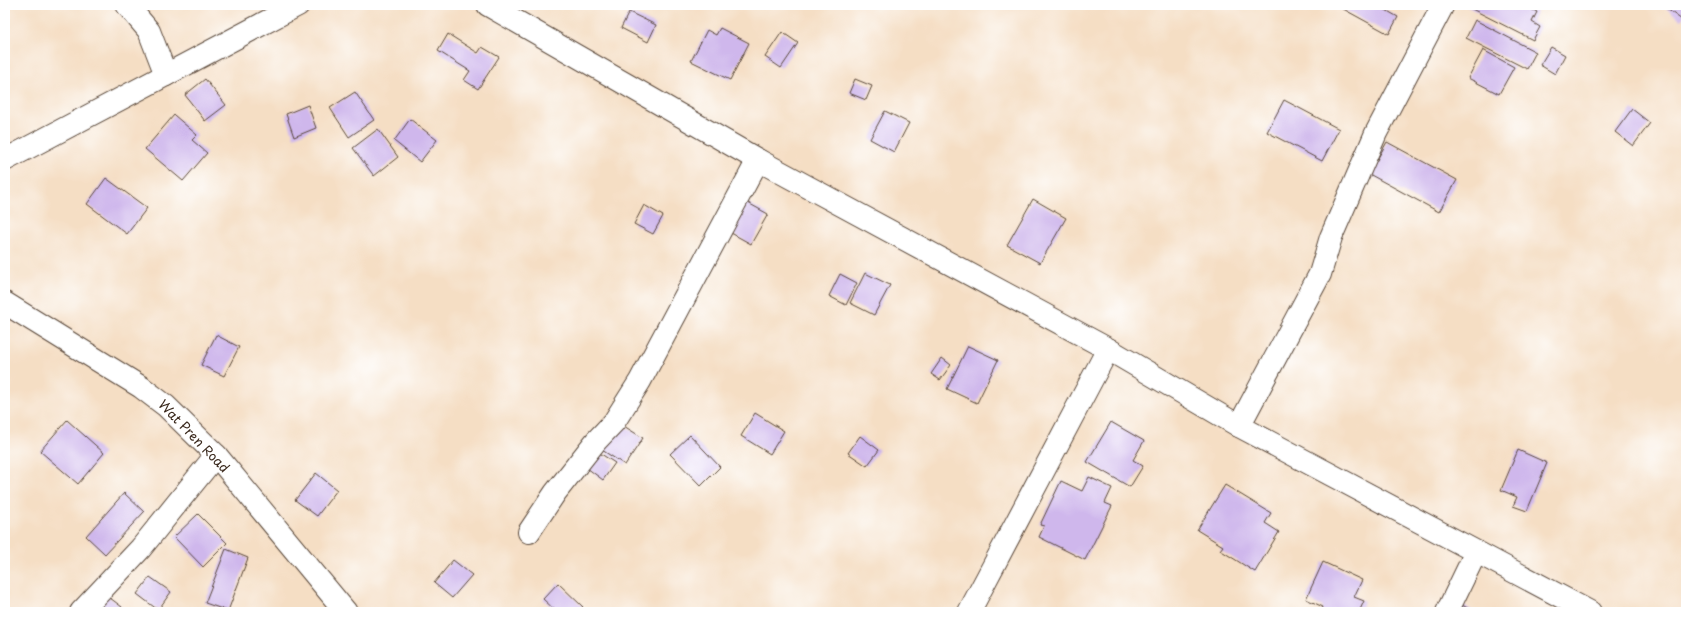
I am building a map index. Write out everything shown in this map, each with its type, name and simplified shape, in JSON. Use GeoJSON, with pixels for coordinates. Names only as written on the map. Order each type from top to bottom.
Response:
{"type":"FeatureCollection","features":[{"type":"Feature","properties":{"kind":"street"},"geometry":{"type":"LineString","coordinates":[[127,5],[149,31],[166,74]]}},
{"type":"Feature","properties":{"kind":"street"},"geometry":{"type":"LineString","coordinates":[[5,160],[298,5]]}},
{"type":"Feature","properties":{"kind":"street"},"geometry":{"type":"LineString","coordinates":[[488,5],[758,160],[1108,349],[1239,426],[1590,612]]}},
{"type":"Feature","properties":{"kind":"street"},"geometry":{"type":"LineString","coordinates":[[1239,426],[1320,274],[1331,237],[1376,133],[1444,5]]}},
{"type":"Feature","properties":{"kind":"street"},"geometry":{"type":"LineString","coordinates":[[529,532],[555,493],[596,441],[614,422],[640,381],[758,160]]}},
{"type":"Feature","properties":{"kind":"street","name":"Wat Pren Road"},"geometry":{"type":"LineString","coordinates":[[5,304],[153,395],[216,455],[346,612]]}},
{"type":"Feature","properties":{"kind":"street"},"geometry":{"type":"LineString","coordinates":[[969,612],[1108,349]]}},
{"type":"Feature","properties":{"kind":"street"},"geometry":{"type":"LineString","coordinates":[[81,612],[141,548],[216,455]]}},
{"type":"Feature","properties":{"kind":"street"},"geometry":{"type":"LineString","coordinates":[[1447,612],[1476,552]]}},
{"type":"Feature","properties":{"kind":"building"},"geometry":{"type":"Polygon","coordinates":[[[1336,5],[1377,5],[1398,17],[1389,34],[1336,5]]]}},
{"type":"Feature","properties":{"kind":"building"},"geometry":{"type":"Polygon","coordinates":[[[1384,5],[1394,5],[1391,9],[1384,5]]]}},
{"type":"Feature","properties":{"kind":"building"},"geometry":{"type":"Polygon","coordinates":[[[1464,5],[1523,5],[1537,12],[1532,22],[1540,27],[1533,40],[1464,5]]]}},
{"type":"Feature","properties":{"kind":"building"},"geometry":{"type":"Polygon","coordinates":[[[1686,5],[1686,15],[1682,20],[1663,6],[1686,5]]]}},
{"type":"Feature","properties":{"kind":"building"},"geometry":{"type":"Polygon","coordinates":[[[629,12],[656,25],[648,42],[621,28],[629,12]]]}},
{"type":"Feature","properties":{"kind":"building"},"geometry":{"type":"Polygon","coordinates":[[[1475,20],[1536,52],[1527,69],[1466,38],[1475,20]]]}},
{"type":"Feature","properties":{"kind":"building"},"geometry":{"type":"Polygon","coordinates":[[[720,28],[749,43],[730,80],[691,61],[707,30],[716,35],[720,28]]]}},
{"type":"Feature","properties":{"kind":"building"},"geometry":{"type":"Polygon","coordinates":[[[782,32],[798,43],[781,68],[765,57],[782,32]]]}},
{"type":"Feature","properties":{"kind":"building"},"geometry":{"type":"Polygon","coordinates":[[[448,34],[478,53],[482,47],[499,57],[478,89],[464,80],[470,71],[438,51],[448,34]]]}},
{"type":"Feature","properties":{"kind":"building"},"geometry":{"type":"Polygon","coordinates":[[[1551,47],[1565,55],[1555,74],[1540,65],[1551,47]]]}},
{"type":"Feature","properties":{"kind":"building"},"geometry":{"type":"Polygon","coordinates":[[[1483,50],[1514,67],[1499,94],[1468,78],[1483,50]]]}},
{"type":"Feature","properties":{"kind":"building"},"geometry":{"type":"Polygon","coordinates":[[[205,79],[226,105],[205,121],[185,95],[205,79]]]}},
{"type":"Feature","properties":{"kind":"building"},"geometry":{"type":"Polygon","coordinates":[[[855,79],[872,86],[866,100],[849,93],[855,79]]]}},
{"type":"Feature","properties":{"kind":"building"},"geometry":{"type":"Polygon","coordinates":[[[355,92],[374,120],[349,137],[330,108],[355,92]]]}},
{"type":"Feature","properties":{"kind":"building"},"geometry":{"type":"Polygon","coordinates":[[[1284,100],[1339,129],[1322,161],[1267,132],[1284,100]]]}},
{"type":"Feature","properties":{"kind":"building"},"geometry":{"type":"Polygon","coordinates":[[[308,105],[316,128],[294,137],[286,114],[308,105]]]}},
{"type":"Feature","properties":{"kind":"building"},"geometry":{"type":"Polygon","coordinates":[[[1632,109],[1650,123],[1633,146],[1615,132],[1632,109]]]}},
{"type":"Feature","properties":{"kind":"building"},"geometry":{"type":"Polygon","coordinates":[[[885,111],[909,123],[894,152],[870,139],[885,111]]]}},
{"type":"Feature","properties":{"kind":"building"},"geometry":{"type":"Polygon","coordinates":[[[174,115],[197,135],[192,140],[207,153],[183,181],[145,149],[174,115]]]}},
{"type":"Feature","properties":{"kind":"building"},"geometry":{"type":"Polygon","coordinates":[[[410,119],[437,140],[420,162],[394,141],[410,119]]]}},
{"type":"Feature","properties":{"kind":"building"},"geometry":{"type":"Polygon","coordinates":[[[378,129],[398,157],[374,176],[353,148],[378,129]]]}},
{"type":"Feature","properties":{"kind":"building"},"geometry":{"type":"Polygon","coordinates":[[[1387,142],[1457,180],[1439,212],[1369,174],[1387,142]]]}},
{"type":"Feature","properties":{"kind":"building"},"geometry":{"type":"Polygon","coordinates":[[[106,178],[147,208],[127,234],[87,204],[106,178]]]}},
{"type":"Feature","properties":{"kind":"building"},"geometry":{"type":"Polygon","coordinates":[[[739,198],[768,214],[751,244],[722,228],[739,198]]]}},
{"type":"Feature","properties":{"kind":"building"},"geometry":{"type":"Polygon","coordinates":[[[1033,199],[1066,218],[1040,263],[1007,245],[1033,199]]]}},
{"type":"Feature","properties":{"kind":"building"},"geometry":{"type":"Polygon","coordinates":[[[644,205],[663,216],[653,234],[634,224],[644,205]]]}},
{"type":"Feature","properties":{"kind":"building"},"geometry":{"type":"Polygon","coordinates":[[[865,273],[890,285],[874,315],[850,303],[865,273]]]}},
{"type":"Feature","properties":{"kind":"building"},"geometry":{"type":"Polygon","coordinates":[[[840,274],[857,283],[846,305],[829,296],[840,274]]]}},
{"type":"Feature","properties":{"kind":"building"},"geometry":{"type":"Polygon","coordinates":[[[216,335],[239,347],[224,376],[201,365],[216,335]]]}},
{"type":"Feature","properties":{"kind":"building"},"geometry":{"type":"Polygon","coordinates":[[[968,346],[998,360],[977,403],[947,389],[968,346]]]}},
{"type":"Feature","properties":{"kind":"building"},"geometry":{"type":"Polygon","coordinates":[[[942,358],[951,365],[940,380],[931,374],[942,358]]]}},
{"type":"Feature","properties":{"kind":"building"},"geometry":{"type":"Polygon","coordinates":[[[755,413],[784,431],[770,454],[741,436],[755,413]]]}},
{"type":"Feature","properties":{"kind":"building"},"geometry":{"type":"Polygon","coordinates":[[[67,420],[104,453],[78,484],[40,451],[67,420]]]}},
{"type":"Feature","properties":{"kind":"building"},"geometry":{"type":"Polygon","coordinates":[[[1111,422],[1144,441],[1133,460],[1143,466],[1130,487],[1087,462],[1111,422]]]}},
{"type":"Feature","properties":{"kind":"building"},"geometry":{"type":"Polygon","coordinates":[[[619,423],[643,438],[625,465],[602,450],[619,423]]]}},
{"type":"Feature","properties":{"kind":"building"},"geometry":{"type":"Polygon","coordinates":[[[690,435],[720,467],[701,486],[670,454],[690,435]]]}},
{"type":"Feature","properties":{"kind":"building"},"geometry":{"type":"Polygon","coordinates":[[[860,436],[879,450],[867,466],[848,453],[860,436]]]}},
{"type":"Feature","properties":{"kind":"building"},"geometry":{"type":"Polygon","coordinates":[[[1518,450],[1547,463],[1527,511],[1513,506],[1517,497],[1501,490],[1518,450]]]}},
{"type":"Feature","properties":{"kind":"building"},"geometry":{"type":"Polygon","coordinates":[[[598,452],[615,463],[603,480],[587,468],[598,452]]]}},
{"type":"Feature","properties":{"kind":"building"},"geometry":{"type":"Polygon","coordinates":[[[316,473],[337,490],[317,516],[295,500],[316,473]]]}},
{"type":"Feature","properties":{"kind":"building"},"geometry":{"type":"Polygon","coordinates":[[[1089,477],[1112,488],[1105,503],[1112,506],[1085,560],[1039,537],[1044,526],[1040,525],[1061,481],[1082,491],[1089,477]]]}},
{"type":"Feature","properties":{"kind":"building"},"geometry":{"type":"Polygon","coordinates":[[[1225,485],[1271,513],[1265,523],[1279,532],[1255,572],[1220,550],[1223,546],[1197,530],[1225,485]]]}},
{"type":"Feature","properties":{"kind":"building"},"geometry":{"type":"Polygon","coordinates":[[[124,493],[144,512],[105,554],[86,536],[124,493]]]}},
{"type":"Feature","properties":{"kind":"building"},"geometry":{"type":"Polygon","coordinates":[[[198,514],[227,543],[203,567],[174,537],[198,514]]]}},
{"type":"Feature","properties":{"kind":"building"},"geometry":{"type":"Polygon","coordinates":[[[226,549],[248,558],[228,611],[205,603],[226,549]]]}},
{"type":"Feature","properties":{"kind":"building"},"geometry":{"type":"Polygon","coordinates":[[[453,560],[472,575],[452,598],[434,583],[453,560]]]}},
{"type":"Feature","properties":{"kind":"building"},"geometry":{"type":"Polygon","coordinates":[[[1323,562],[1362,580],[1354,597],[1364,601],[1359,612],[1321,612],[1323,607],[1306,599],[1323,562]]]}},
{"type":"Feature","properties":{"kind":"building"},"geometry":{"type":"Polygon","coordinates":[[[150,577],[171,592],[158,610],[137,594],[150,577]]]}},
{"type":"Feature","properties":{"kind":"building"},"geometry":{"type":"Polygon","coordinates":[[[558,583],[583,607],[578,612],[557,612],[543,599],[558,583]]]}},
{"type":"Feature","properties":{"kind":"building"},"geometry":{"type":"Polygon","coordinates":[[[102,592],[122,607],[119,612],[87,612],[102,592]]]}},
{"type":"Feature","properties":{"kind":"building"},"geometry":{"type":"Polygon","coordinates":[[[1462,605],[1475,612],[1459,612],[1462,605]]]}}]}
